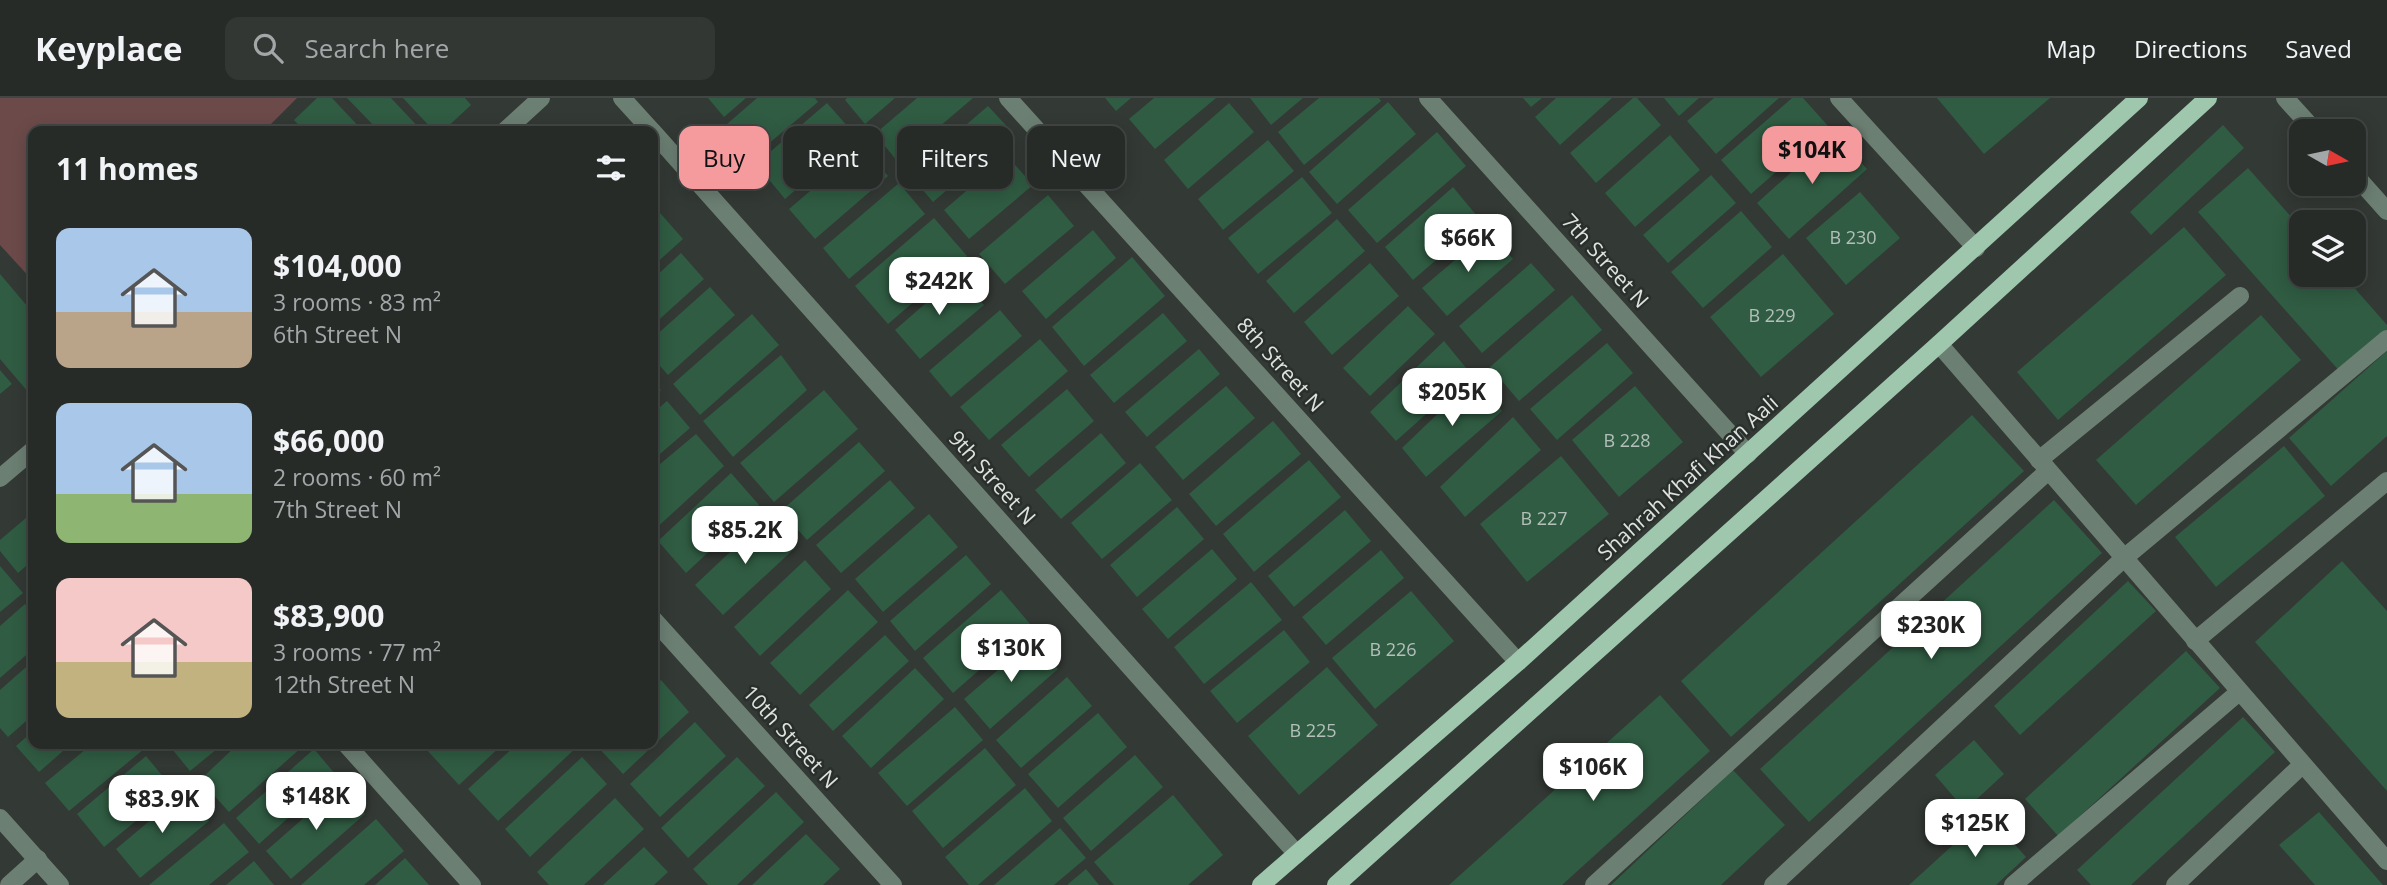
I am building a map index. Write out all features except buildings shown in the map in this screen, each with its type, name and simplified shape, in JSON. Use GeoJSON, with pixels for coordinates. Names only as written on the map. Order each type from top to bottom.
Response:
{"type":"FeatureCollection","features":[{"type":"Feature","properties":{"kind":"main road","name":"Shahrah Khafi Khan Aali"},"geometry":{"type":"LineString","coordinates":[[1261,885],[1518,662],[2139,98]]}},
{"type":"Feature","properties":{"kind":"main road"},"geometry":{"type":"LineString","coordinates":[[1336,885],[1939,344],[2208,98]]}},
{"type":"Feature","properties":{"kind":"street"},"geometry":{"type":"LineString","coordinates":[[510,126],[541,98]]}},
{"type":"Feature","properties":{"kind":"street","name":"9th Street N"},"geometry":{"type":"LineString","coordinates":[[622,98],[647,126]]}},
{"type":"Feature","properties":{"kind":"street","name":"8th Street N"},"geometry":{"type":"LineString","coordinates":[[1008,98],[1518,662]]}},
{"type":"Feature","properties":{"kind":"street","name":"7th Street N"},"geometry":{"type":"LineString","coordinates":[[1428,98],[1748,454]]}},
{"type":"Feature","properties":{"kind":"street"},"geometry":{"type":"LineString","coordinates":[[1839,98],[1976,248]]}},
{"type":"Feature","properties":{"kind":"street"},"geometry":{"type":"LineString","coordinates":[[2286,98],[2304,119]]}},
{"type":"Feature","properties":{"kind":"street","name":"9th Street N"},"geometry":{"type":"LineString","coordinates":[[658,139],[1297,854]]}},
{"type":"Feature","properties":{"kind":"street"},"geometry":{"type":"LineString","coordinates":[[2366,187],[2387,211]]}},
{"type":"Feature","properties":{"kind":"street"},"geometry":{"type":"LineString","coordinates":[[1594,885],[2043,465],[2240,296]]}},
{"type":"Feature","properties":{"kind":"street"},"geometry":{"type":"LineString","coordinates":[[1773,885],[2124,558],[2387,339]]}},
{"type":"Feature","properties":{"kind":"street"},"geometry":{"type":"LineString","coordinates":[[1939,344],[2387,861]]}},
{"type":"Feature","properties":{"kind":"street"},"geometry":{"type":"LineString","coordinates":[[0,478],[28,454]]}},
{"type":"Feature","properties":{"kind":"street"},"geometry":{"type":"LineString","coordinates":[[2195,641],[2387,481]]}},
{"type":"Feature","properties":{"kind":"street","name":"10th Street N"},"geometry":{"type":"LineString","coordinates":[[658,625],[893,885]]}},
{"type":"Feature","properties":{"kind":"street"},"geometry":{"type":"LineString","coordinates":[[2013,885],[2239,692]]}},
{"type":"Feature","properties":{"kind":"street"},"geometry":{"type":"LineString","coordinates":[[350,749],[472,885]]}},
{"type":"Feature","properties":{"kind":"street"},"geometry":{"type":"LineString","coordinates":[[2175,885],[2302,765]]}},
{"type":"Feature","properties":{"kind":"street"},"geometry":{"type":"LineString","coordinates":[[0,818],[61,885]]}},
{"type":"Feature","properties":{"kind":"street"},"geometry":{"type":"LineString","coordinates":[[9,885],[38,859]]}},
{"type":"Feature","properties":{"kind":"shaded area"},"geometry":{"type":"Polygon","coordinates":[[[0,98],[297,98],[269,126],[28,126],[28,276],[0,245],[0,98]]]}}]}
